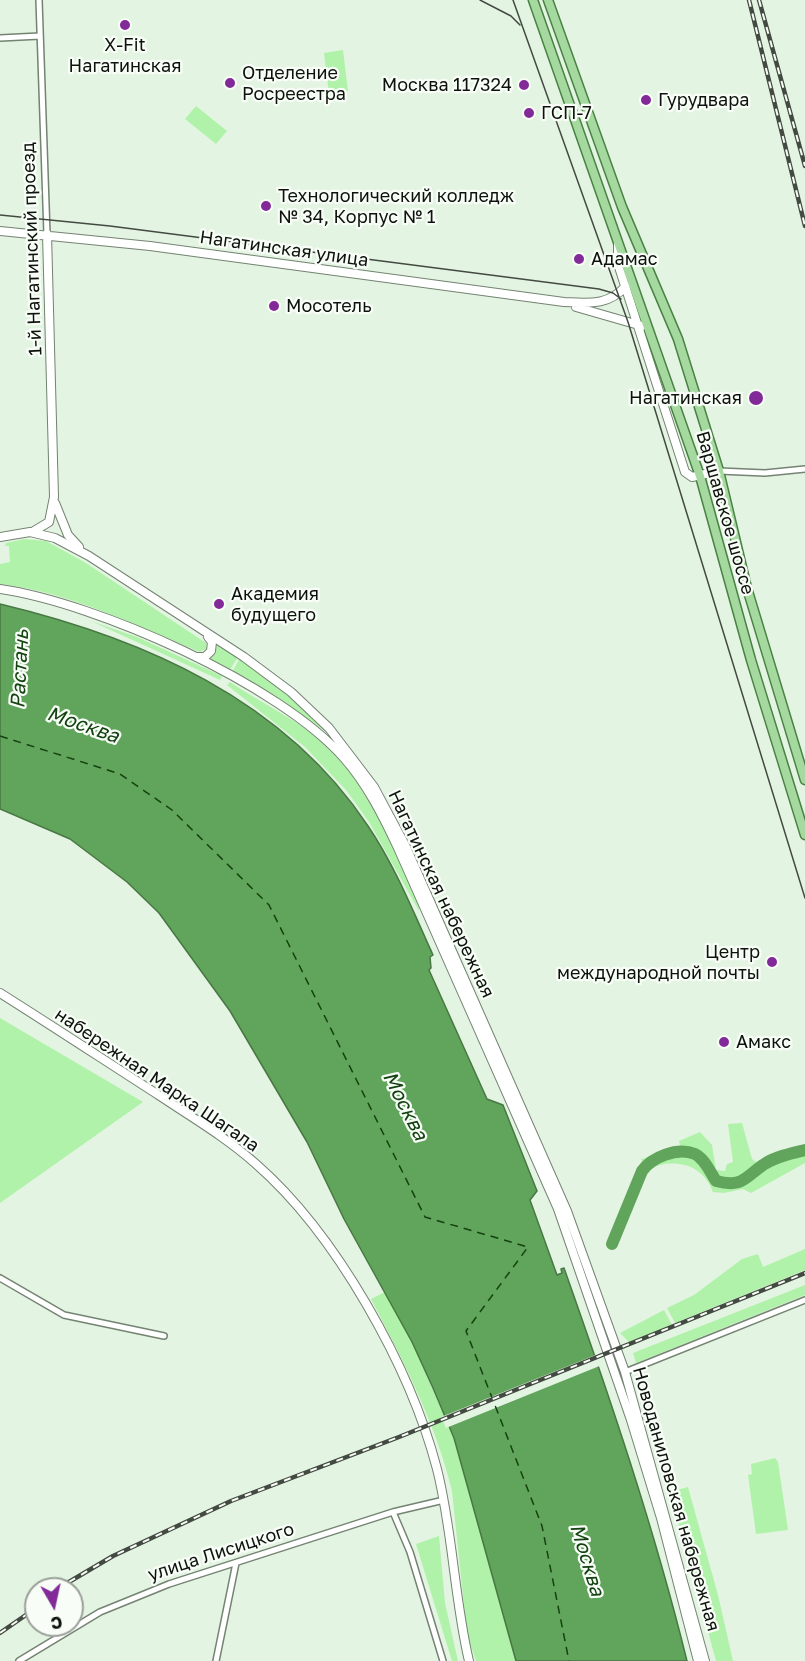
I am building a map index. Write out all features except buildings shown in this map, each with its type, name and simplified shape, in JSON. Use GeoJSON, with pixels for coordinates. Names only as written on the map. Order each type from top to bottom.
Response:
{"type":"FeatureCollection","features":[{"type":"Feature","properties":{"kind":"main road","name":"Варшавское шоссе"},"geometry":{"type":"LineString","coordinates":[[533,0],[649,325],[700,476],[751,660],[805,835]]}},
{"type":"Feature","properties":{"kind":"main road","name":"Варшавское шоссе"},"geometry":{"type":"LineString","coordinates":[[548,0],[627,218],[674,327],[719,471],[747,588],[805,780]]}},
{"type":"Feature","properties":{"kind":"main road","name":"Нагатинская улица"},"geometry":{"type":"LineString","coordinates":[[0,231],[47,234],[564,302]]}},
{"type":"Feature","properties":{"kind":"main road","name":"1-й Нагатинский проезд"},"geometry":{"type":"LineString","coordinates":[[47,234],[54,497]]}},
{"type":"Feature","properties":{"kind":"main road"},"geometry":{"type":"LineString","coordinates":[[618,243],[617,256],[685,472],[688,476],[700,476],[719,471]]}},
{"type":"Feature","properties":{"kind":"main road"},"geometry":{"type":"LineString","coordinates":[[564,302],[599,303],[614,298],[626,286]]}},
{"type":"Feature","properties":{"kind":"main road"},"geometry":{"type":"LineString","coordinates":[[564,302],[639,326],[649,325]]}},
{"type":"Feature","properties":{"kind":"main road"},"geometry":{"type":"LineString","coordinates":[[30,532],[40,529],[49,522],[54,497]]}},
{"type":"Feature","properties":{"kind":"main road"},"geometry":{"type":"LineString","coordinates":[[54,497],[68,535],[89,556]]}},
{"type":"Feature","properties":{"kind":"main road","name":"Нагатинская набережная"},"geometry":{"type":"LineString","coordinates":[[0,537],[30,532],[55,538],[89,556],[253,663],[309,708],[340,742],[389,812],[544,1155],[616,1345]]}},
{"type":"Feature","properties":{"kind":"main road","name":"Нагатинская набережная"},"geometry":{"type":"LineString","coordinates":[[0,589],[56,600],[195,657],[307,724],[345,758],[369,791],[393,839],[545,1176],[575,1257],[604,1348]]}},
{"type":"Feature","properties":{"kind":"main road"},"geometry":{"type":"LineString","coordinates":[[195,657],[205,657],[211,651],[212,642],[205,633]]}},
{"type":"Feature","properties":{"kind":"main road","name":"набережная Марка Шагала"},"geometry":{"type":"LineString","coordinates":[[0,993],[219,1134],[265,1172],[298,1205],[346,1272],[385,1339],[418,1416],[436,1467],[444,1500],[458,1610],[469,1661]]}},
{"type":"Feature","properties":{"kind":"main road","name":"Новоданиловская набережная"},"geometry":{"type":"LineString","coordinates":[[616,1345],[705,1661]]}},
{"type":"Feature","properties":{"kind":"main road","name":"Новоданиловская набережная"},"geometry":{"type":"LineString","coordinates":[[604,1348],[631,1420],[661,1518],[698,1661]]}},
{"type":"Feature","properties":{"kind":"street","name":"1-й Нагатинский проезд"},"geometry":{"type":"LineString","coordinates":[[39,0],[47,234]]}},
{"type":"Feature","properties":{"kind":"street"},"geometry":{"type":"LineString","coordinates":[[0,38],[39,36]]}},
{"type":"Feature","properties":{"kind":"street"},"geometry":{"type":"LineString","coordinates":[[719,471],[765,473],[805,469]]}},
{"type":"Feature","properties":{"kind":"street"},"geometry":{"type":"LineString","coordinates":[[0,1278],[64,1315],[164,1336]]}},
{"type":"Feature","properties":{"kind":"street"},"geometry":{"type":"LineString","coordinates":[[625,1372],[805,1300]]}},
{"type":"Feature","properties":{"kind":"street","name":"улица Лисицкого"},"geometry":{"type":"LineString","coordinates":[[19,1661],[57,1636],[125,1601],[393,1512],[444,1500]]}},
{"type":"Feature","properties":{"kind":"street"},"geometry":{"type":"LineString","coordinates":[[393,1512],[410,1552],[443,1661]]}},
{"type":"Feature","properties":{"kind":"street"},"geometry":{"type":"LineString","coordinates":[[216,1661],[236,1563]]}},
{"type":"Feature","properties":{"kind":"shaded area"},"geometry":{"type":"Polygon","coordinates":[[[343,50],[348,91],[329,94],[324,53],[343,50]]]}},
{"type":"Feature","properties":{"kind":"shaded area"},"geometry":{"type":"Polygon","coordinates":[[[196,106],[227,131],[216,144],[185,119],[196,106]]]}},
{"type":"Feature","properties":{"kind":"shaded area"},"geometry":{"type":"Polygon","coordinates":[[[24,539],[46,541],[86,563],[206,643],[207,648],[200,652],[77,602],[52,594],[0,584],[0,564],[10,562],[9,546],[5,546],[6,543],[24,539]]]}},
{"type":"Feature","properties":{"kind":"shaded area"},"geometry":{"type":"Polygon","coordinates":[[[91,621],[137,637],[222,676],[220,680],[91,621]]]}},
{"type":"Feature","properties":{"kind":"shaded area"},"geometry":{"type":"Polygon","coordinates":[[[217,644],[238,657],[229,671],[208,660],[215,654],[217,644]]]}},
{"type":"Feature","properties":{"kind":"shaded area"},"geometry":{"type":"Polygon","coordinates":[[[240,658],[298,703],[331,736],[232,672],[240,658]]]}},
{"type":"Feature","properties":{"kind":"shaded area"},"geometry":{"type":"Polygon","coordinates":[[[230,682],[314,736],[341,761],[356,779],[380,818],[418,901],[419,911],[369,822],[346,790],[305,747],[227,685],[230,682]]]}},
{"type":"Feature","properties":{"kind":"shaded area"},"geometry":{"type":"Polygon","coordinates":[[[0,1018],[143,1102],[0,1203],[0,1018]]]}},
{"type":"Feature","properties":{"kind":"shaded area"},"geometry":{"type":"Polygon","coordinates":[[[742,1123],[752,1159],[756,1162],[767,1160],[769,1154],[805,1146],[805,1163],[751,1193],[743,1189],[724,1193],[713,1192],[704,1177],[692,1168],[677,1164],[660,1165],[645,1174],[634,1205],[628,1203],[643,1163],[641,1159],[671,1152],[680,1145],[679,1141],[700,1132],[712,1145],[716,1170],[725,1171],[727,1164],[733,1162],[728,1124],[742,1123]]]}},
{"type":"Feature","properties":{"kind":"shaded area"},"geometry":{"type":"Polygon","coordinates":[[[805,1249],[805,1270],[675,1323],[667,1308],[694,1295],[742,1259],[758,1254],[763,1267],[805,1249]]]}},
{"type":"Feature","properties":{"kind":"shaded area"},"geometry":{"type":"Polygon","coordinates":[[[805,1285],[805,1295],[636,1363],[633,1353],[805,1285]]]}},
{"type":"Feature","properties":{"kind":"shaded area"},"geometry":{"type":"Polygon","coordinates":[[[385,1292],[412,1342],[454,1438],[516,1661],[476,1661],[467,1634],[452,1491],[428,1417],[371,1299],[385,1292]]]}},
{"type":"Feature","properties":{"kind":"shaded area"},"geometry":{"type":"Polygon","coordinates":[[[664,1310],[672,1325],[629,1342],[620,1333],[664,1310]]]}},
{"type":"Feature","properties":{"kind":"shaded area"},"geometry":{"type":"Polygon","coordinates":[[[775,1458],[778,1462],[788,1530],[756,1534],[748,1475],[752,1474],[751,1464],[775,1458]]]}},
{"type":"Feature","properties":{"kind":"shaded area"},"geometry":{"type":"Polygon","coordinates":[[[688,1487],[718,1595],[733,1661],[716,1661],[670,1492],[688,1487]]]}},
{"type":"Feature","properties":{"kind":"shaded area"},"geometry":{"type":"Polygon","coordinates":[[[439,1536],[445,1603],[458,1661],[452,1661],[416,1544],[439,1536]]]}},
{"type":"Feature","properties":{"kind":"water"},"geometry":{"type":"Polygon","coordinates":[[[0,604],[106,635],[206,680],[252,709],[295,743],[334,781],[378,841],[411,905],[433,955],[430,957],[431,968],[429,970],[487,1099],[503,1105],[537,1191],[530,1200],[557,1275],[562,1273],[561,1269],[564,1268],[598,1365],[646,1512],[687,1661],[516,1661],[454,1438],[433,1388],[412,1342],[344,1219],[307,1142],[230,1011],[159,913],[127,882],[70,839],[0,809],[0,604]]]}},
{"type":"Feature","properties":{"kind":"pier"},"geometry":{"type":"Polygon","coordinates":[[[598,1354],[602,1365],[446,1428],[441,1417],[598,1354]]]}},
{"type":"Feature","properties":{"kind":"waterway"},"geometry":{"type":"LineString","coordinates":[[612,1244],[642,1171],[658,1158],[681,1152],[695,1154],[704,1162],[716,1181],[732,1183],[742,1181],[772,1160],[805,1150]]}},
{"type":"Feature","properties":{"kind":"ferry route"},"geometry":{"type":"LineString","coordinates":[[0,736],[120,774],[172,810],[269,905],[425,1217],[528,1247],[466,1331],[542,1526],[569,1661]]}},
{"type":"Feature","properties":{"kind":"tram line"},"geometry":{"type":"LineString","coordinates":[[480,0],[511,16],[520,25]]}},
{"type":"Feature","properties":{"kind":"tram line"},"geometry":{"type":"LineString","coordinates":[[513,0],[628,322],[805,898]]}},
{"type":"Feature","properties":{"kind":"tram line"},"geometry":{"type":"LineString","coordinates":[[0,215],[110,226],[599,289],[613,293],[621,299]]}},
{"type":"Feature","properties":{"kind":"railway"},"geometry":{"type":"LineString","coordinates":[[749,0],[805,226]]}},
{"type":"Feature","properties":{"kind":"railway"},"geometry":{"type":"LineString","coordinates":[[759,0],[805,166]]}},
{"type":"Feature","properties":{"kind":"railway"},"geometry":{"type":"LineString","coordinates":[[77,1577],[113,1556],[231,1501],[399,1437],[805,1273]]}},
{"type":"Feature","properties":{"kind":"railway"},"geometry":{"type":"LineString","coordinates":[[0,1633],[24,1616]]}},
{"type":"Feature","properties":{"kind":"place","name":"X-Fit Нагатинская"},"geometry":{"type":"Point","coordinates":[125,25]}},
{"type":"Feature","properties":{"kind":"place","name":"Отделение Росреестра"},"geometry":{"type":"Point","coordinates":[230,83]}},
{"type":"Feature","properties":{"kind":"place","name":"Москва 117324"},"geometry":{"type":"Point","coordinates":[524,85]}},
{"type":"Feature","properties":{"kind":"place","name":"Гурудвара"},"geometry":{"type":"Point","coordinates":[646,100]}},
{"type":"Feature","properties":{"kind":"place","name":"ГСП-7"},"geometry":{"type":"Point","coordinates":[529,113]}},
{"type":"Feature","properties":{"kind":"place","name":"Технологический колледж № 34, Корпус № 1"},"geometry":{"type":"Point","coordinates":[266,206]}},
{"type":"Feature","properties":{"kind":"place","name":"Адамас"},"geometry":{"type":"Point","coordinates":[579,259]}},
{"type":"Feature","properties":{"kind":"place","name":"Мосотель"},"geometry":{"type":"Point","coordinates":[274,306]}},
{"type":"Feature","properties":{"kind":"place","name":"Нагатинская"},"geometry":{"type":"Point","coordinates":[756,398]}},
{"type":"Feature","properties":{"kind":"place","name":"Академия будущего"},"geometry":{"type":"Point","coordinates":[219,604]}},
{"type":"Feature","properties":{"kind":"place","name":"Центр международной почты"},"geometry":{"type":"Point","coordinates":[772,962]}},
{"type":"Feature","properties":{"kind":"place","name":"Амакс"},"geometry":{"type":"Point","coordinates":[724,1042]}},
{"type":"Feature","properties":{"kind":"water label","name":"Растань"},"geometry":{"type":"Point","coordinates":[20,669]}},
{"type":"Feature","properties":{"kind":"water label","name":"Москва"},"geometry":{"type":"Point","coordinates":[83,725]}},
{"type":"Feature","properties":{"kind":"water label","name":"Москва"},"geometry":{"type":"Point","coordinates":[405,1106]}},
{"type":"Feature","properties":{"kind":"water label","name":"Москва"},"geometry":{"type":"Point","coordinates":[587,1560]}}]}
